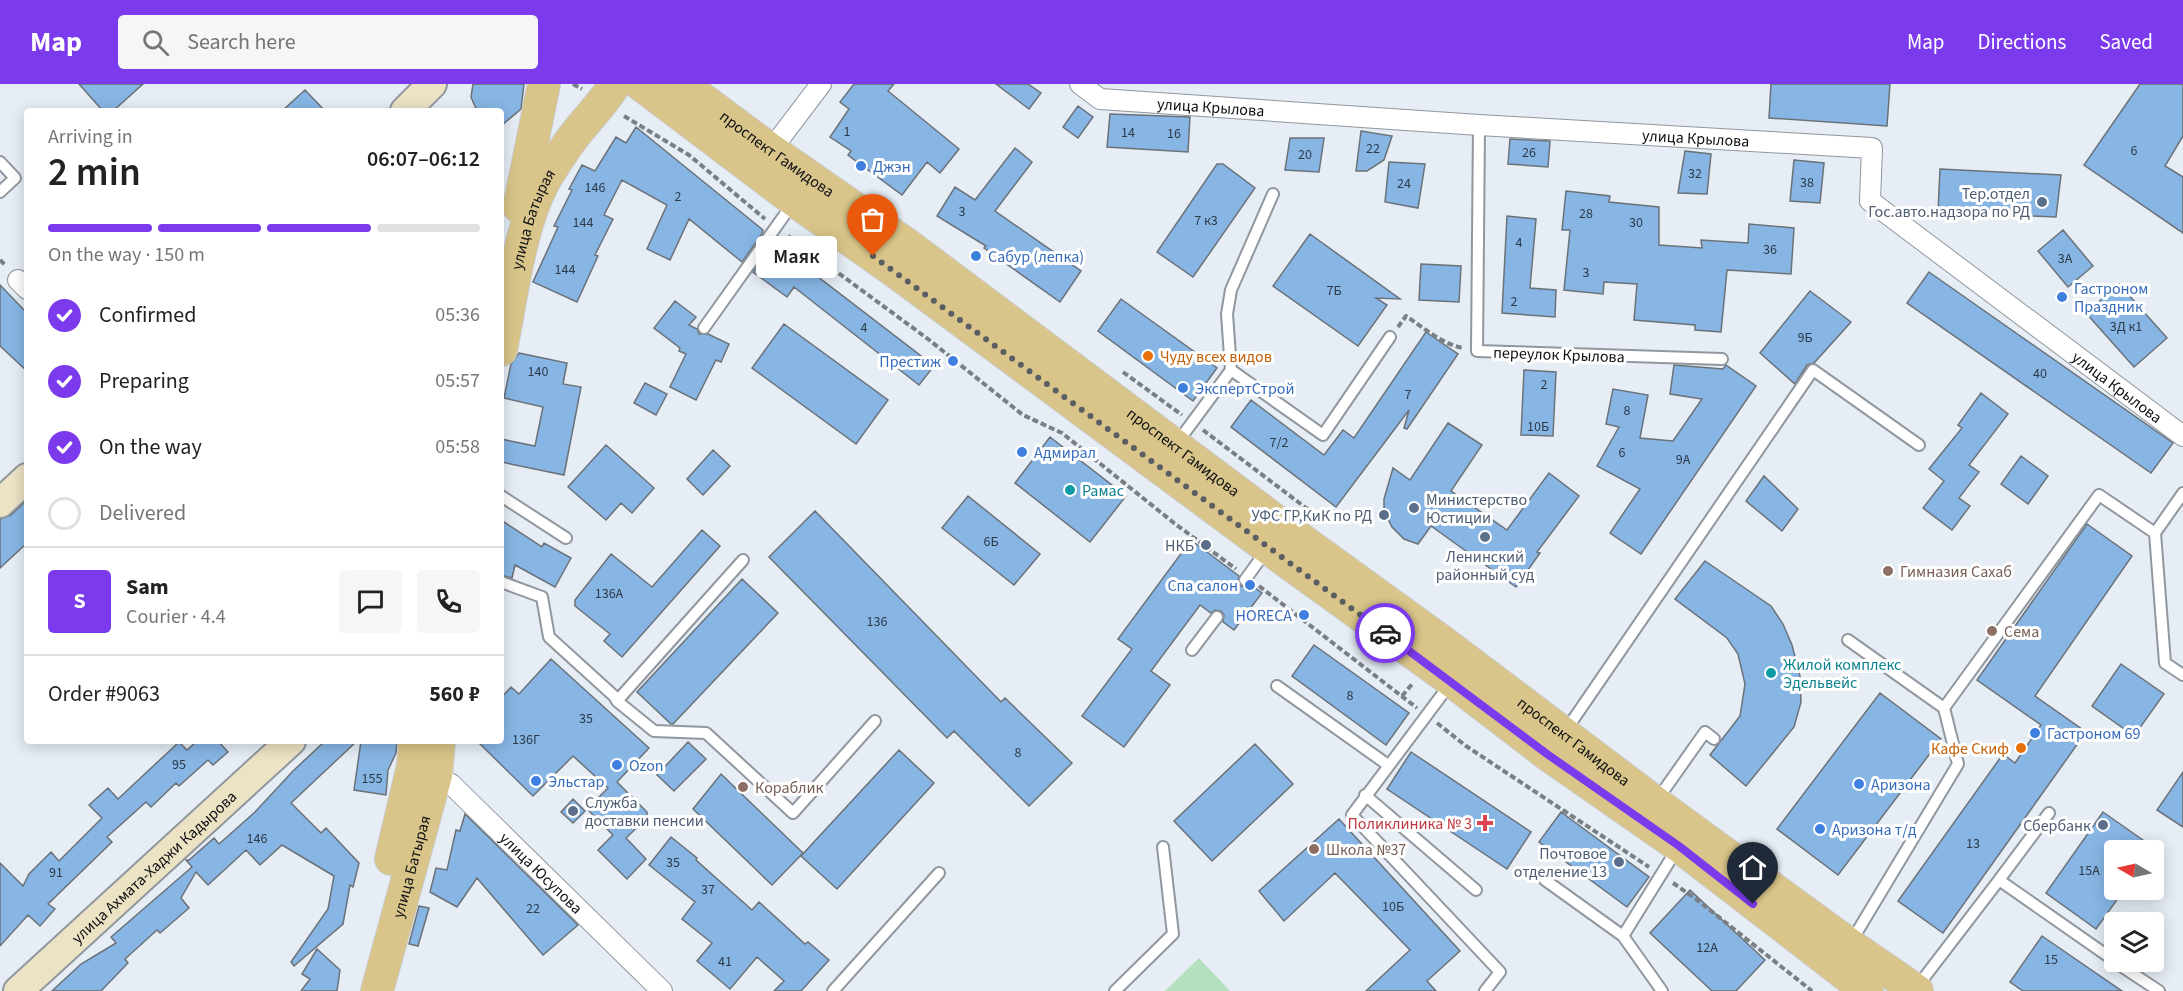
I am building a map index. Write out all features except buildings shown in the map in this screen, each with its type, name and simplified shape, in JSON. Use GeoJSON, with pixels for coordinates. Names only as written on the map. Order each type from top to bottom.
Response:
{"type":"FeatureCollection","features":[{"type":"Feature","properties":{"kind":"main road"},"geometry":{"type":"LineString","coordinates":[[408,108],[432,84]]}},
{"type":"Feature","properties":{"kind":"main road","name":"улица Батырая"},"geometry":{"type":"LineString","coordinates":[[504,336],[525,231],[536,197],[548,174],[578,131],[604,102],[615,84]]}},
{"type":"Feature","properties":{"kind":"main road","name":"проспект Гамидова"},"geometry":{"type":"LineString","coordinates":[[640,84],[795,201],[901,258],[1175,446],[1444,643],[1656,803],[1850,945],[1916,990]]}},
{"type":"Feature","properties":{"kind":"main road","name":"проспект Гамидова"},"geometry":{"type":"LineString","coordinates":[[682,84],[771,150],[901,258],[1268,548],[1452,681],[1547,754],[1679,846],[1850,986]]}},
{"type":"Feature","properties":{"kind":"main road"},"geometry":{"type":"LineString","coordinates":[[541,96],[549,129],[557,135],[578,131]]}},
{"type":"Feature","properties":{"kind":"main road","name":"улица Батырая"},"geometry":{"type":"LineString","coordinates":[[504,281],[541,96]]}},
{"type":"Feature","properties":{"kind":"main road"},"geometry":{"type":"LineString","coordinates":[[0,503],[24,481]]}},
{"type":"Feature","properties":{"kind":"main road","name":"улица Ахмата-Хаджи Кадырова"},"geometry":{"type":"LineString","coordinates":[[18,991],[288,744]]}},
{"type":"Feature","properties":{"kind":"main road","name":"улица Батырая"},"geometry":{"type":"LineString","coordinates":[[360,991],[421,761],[436,744]]}},
{"type":"Feature","properties":{"kind":"main road","name":"улица Батырая"},"geometry":{"type":"LineString","coordinates":[[377,991],[421,761]]}},
{"type":"Feature","properties":{"kind":"street"},"geometry":{"type":"LineString","coordinates":[[771,150],[820,84]]}},
{"type":"Feature","properties":{"kind":"street","name":"улица Крылова"},"geometry":{"type":"LineString","coordinates":[[1080,84],[1100,99],[1479,125],[1872,148],[1870,201],[2183,436]]}},
{"type":"Feature","properties":{"kind":"street","name":"улица Юсупова"},"geometry":{"type":"LineString","coordinates":[[421,761],[451,784],[662,991]]}},
{"type":"Feature","properties":{"kind":"street"},"geometry":{"type":"LineString","coordinates":[[1850,945],[1850,986]]}},
{"type":"Feature","properties":{"kind":"lane","name":"переулок Крылова"},"geometry":{"type":"LineString","coordinates":[[1479,125],[1477,351],[1722,359]]}},
{"type":"Feature","properties":{"kind":"lane"},"geometry":{"type":"LineString","coordinates":[[0,162],[15,178],[0,192]]}},
{"type":"Feature","properties":{"kind":"lane"},"geometry":{"type":"LineString","coordinates":[[1175,446],[1231,370],[1227,314],[1231,290],[1273,194]]}},
{"type":"Feature","properties":{"kind":"lane"},"geometry":{"type":"LineString","coordinates":[[704,328],[795,201]]}},
{"type":"Feature","properties":{"kind":"lane"},"geometry":{"type":"LineString","coordinates":[[1231,370],[1323,435],[1390,337]]}},
{"type":"Feature","properties":{"kind":"lane"},"geometry":{"type":"LineString","coordinates":[[1564,734],[1813,370],[1919,445]]}},
{"type":"Feature","properties":{"kind":"lane"},"geometry":{"type":"LineString","coordinates":[[2183,494],[2155,533],[2165,663],[2183,675]]}},
{"type":"Feature","properties":{"kind":"lane"},"geometry":{"type":"LineString","coordinates":[[1944,708],[2099,495],[2155,533]]}},
{"type":"Feature","properties":{"kind":"lane"},"geometry":{"type":"LineString","coordinates":[[504,498],[566,538]]}},
{"type":"Feature","properties":{"kind":"lane"},"geometry":{"type":"LineString","coordinates":[[1246,579],[1268,548]]}},
{"type":"Feature","properties":{"kind":"lane"},"geometry":{"type":"LineString","coordinates":[[617,701],[743,560]]}},
{"type":"Feature","properties":{"kind":"lane"},"geometry":{"type":"LineString","coordinates":[[504,583],[543,597],[549,637],[617,701],[654,731],[706,733],[793,813],[876,721]]}},
{"type":"Feature","properties":{"kind":"lane"},"geometry":{"type":"LineString","coordinates":[[1192,650],[1217,617]]}},
{"type":"Feature","properties":{"kind":"lane"},"geometry":{"type":"LineString","coordinates":[[1848,640],[1944,708],[1958,765],[1850,945]]}},
{"type":"Feature","properties":{"kind":"lane"},"geometry":{"type":"LineString","coordinates":[[1452,681],[1352,815],[1500,972],[1485,991]]}},
{"type":"Feature","properties":{"kind":"lane"},"geometry":{"type":"LineString","coordinates":[[1277,686],[1388,765]]}},
{"type":"Feature","properties":{"kind":"lane"},"geometry":{"type":"LineString","coordinates":[[1656,803],[1705,732],[1714,739]]}},
{"type":"Feature","properties":{"kind":"lane"},"geometry":{"type":"LineString","coordinates":[[1365,795],[1476,890]]}},
{"type":"Feature","properties":{"kind":"lane"},"geometry":{"type":"LineString","coordinates":[[1916,990],[2049,813]]}},
{"type":"Feature","properties":{"kind":"lane"},"geometry":{"type":"LineString","coordinates":[[1623,936],[1679,846]]}},
{"type":"Feature","properties":{"kind":"lane"},"geometry":{"type":"LineString","coordinates":[[1115,991],[1173,933],[1163,847]]}},
{"type":"Feature","properties":{"kind":"lane"},"geometry":{"type":"LineString","coordinates":[[833,991],[939,873]]}},
{"type":"Feature","properties":{"kind":"lane"},"geometry":{"type":"LineString","coordinates":[[1545,880],[1623,936],[1662,991]]}},
{"type":"Feature","properties":{"kind":"lane"},"geometry":{"type":"LineString","coordinates":[[1999,880],[2104,954]]}},
{"type":"Feature","properties":{"kind":"lane"},"geometry":{"type":"LineString","coordinates":[[2130,972],[2159,991]]}},
{"type":"Feature","properties":{"kind":"path"},"geometry":{"type":"LineString","coordinates":[[627,118],[689,155],[775,227],[928,339],[1023,415],[1062,434],[1246,579],[1466,746],[1696,899],[1812,991]]}},
{"type":"Feature","properties":{"kind":"path"},"geometry":{"type":"LineString","coordinates":[[1390,337],[1406,316],[1455,347],[1477,351]]}},
{"type":"Feature","properties":{"kind":"green space"},"geometry":{"type":"Polygon","coordinates":[[[1199,958],[1230,991],[1165,991],[1199,958]]]}},
{"type":"Feature","properties":{"kind":"way so far"},"geometry":{"type":"LineString","coordinates":[[873,256],[1385,633]]}},
{"type":"Feature","properties":{"kind":"place","name":"Джэн"},"geometry":{"type":"Point","coordinates":[861,166]}},
{"type":"Feature","properties":{"kind":"place","name":"Тер.отдел Гос.авто.надзора по РД"},"geometry":{"type":"Point","coordinates":[2042,202]}},
{"type":"Feature","properties":{"kind":"place","name":"Маяк"},"geometry":{"type":"Point","coordinates":[873,256]}},
{"type":"Feature","properties":{"kind":"place","name":"Сабур (лепка)"},"geometry":{"type":"Point","coordinates":[976,256]}},
{"type":"Feature","properties":{"kind":"place","name":"Гастроном Праздник"},"geometry":{"type":"Point","coordinates":[2062,297]}},
{"type":"Feature","properties":{"kind":"place","name":"Чуду всех видов"},"geometry":{"type":"Point","coordinates":[1148,356]}},
{"type":"Feature","properties":{"kind":"place","name":"Престиж"},"geometry":{"type":"Point","coordinates":[953,361]}},
{"type":"Feature","properties":{"kind":"place","name":"ЭкспертСтрой"},"geometry":{"type":"Point","coordinates":[1183,388]}},
{"type":"Feature","properties":{"kind":"place","name":"Адмирал"},"geometry":{"type":"Point","coordinates":[1022,452]}},
{"type":"Feature","properties":{"kind":"place","name":"Рамас"},"geometry":{"type":"Point","coordinates":[1070,490]}},
{"type":"Feature","properties":{"kind":"place","name":"Министерство Юстиции"},"geometry":{"type":"Point","coordinates":[1414,508]}},
{"type":"Feature","properties":{"kind":"place","name":"УФС ГР,КиК по РД"},"geometry":{"type":"Point","coordinates":[1384,515]}},
{"type":"Feature","properties":{"kind":"place","name":"Ленинский районный суд"},"geometry":{"type":"Point","coordinates":[1485,537]}},
{"type":"Feature","properties":{"kind":"place","name":"НКБ"},"geometry":{"type":"Point","coordinates":[1206,545]}},
{"type":"Feature","properties":{"kind":"place","name":"Гимназия Сахаб"},"geometry":{"type":"Point","coordinates":[1888,571]}},
{"type":"Feature","properties":{"kind":"place","name":"Спа салон"},"geometry":{"type":"Point","coordinates":[1250,585]}},
{"type":"Feature","properties":{"kind":"place","name":"HORECA"},"geometry":{"type":"Point","coordinates":[1304,615]}},
{"type":"Feature","properties":{"kind":"place","name":"Сема"},"geometry":{"type":"Point","coordinates":[1992,631]}},
{"type":"Feature","properties":{"kind":"place","name":"Жилой комплекс Эдельвейс"},"geometry":{"type":"Point","coordinates":[1771,673]}},
{"type":"Feature","properties":{"kind":"place","name":"Гастроном 69"},"geometry":{"type":"Point","coordinates":[2035,733]}},
{"type":"Feature","properties":{"kind":"place","name":"Кафе Скиф"},"geometry":{"type":"Point","coordinates":[2021,748]}},
{"type":"Feature","properties":{"kind":"place","name":"Ozon"},"geometry":{"type":"Point","coordinates":[617,765]}},
{"type":"Feature","properties":{"kind":"place","name":"Эльстар"},"geometry":{"type":"Point","coordinates":[536,781]}},
{"type":"Feature","properties":{"kind":"place","name":"Аризона"},"geometry":{"type":"Point","coordinates":[1859,784]}},
{"type":"Feature","properties":{"kind":"place","name":"Кораблик"},"geometry":{"type":"Point","coordinates":[743,787]}},
{"type":"Feature","properties":{"kind":"place","name":"Служба доставки пенсии"},"geometry":{"type":"Point","coordinates":[573,811]}},
{"type":"Feature","properties":{"kind":"place","name":"Поликлиника № 3"},"geometry":{"type":"Point","coordinates":[1485,823]}},
{"type":"Feature","properties":{"kind":"place","name":"Сбербанк"},"geometry":{"type":"Point","coordinates":[2103,825]}},
{"type":"Feature","properties":{"kind":"place","name":"Аризона т/д"},"geometry":{"type":"Point","coordinates":[1820,829]}},
{"type":"Feature","properties":{"kind":"place","name":"Школа №37"},"geometry":{"type":"Point","coordinates":[1314,849]}},
{"type":"Feature","properties":{"kind":"place","name":"Почтовое отделение 13"},"geometry":{"type":"Point","coordinates":[1619,862]}},
{"type":"Feature","properties":{"kind":"route"},"geometry":{"type":"LineString","coordinates":[[1385,633],[1547,754],[1679,846],[1753,904]]}}]}
